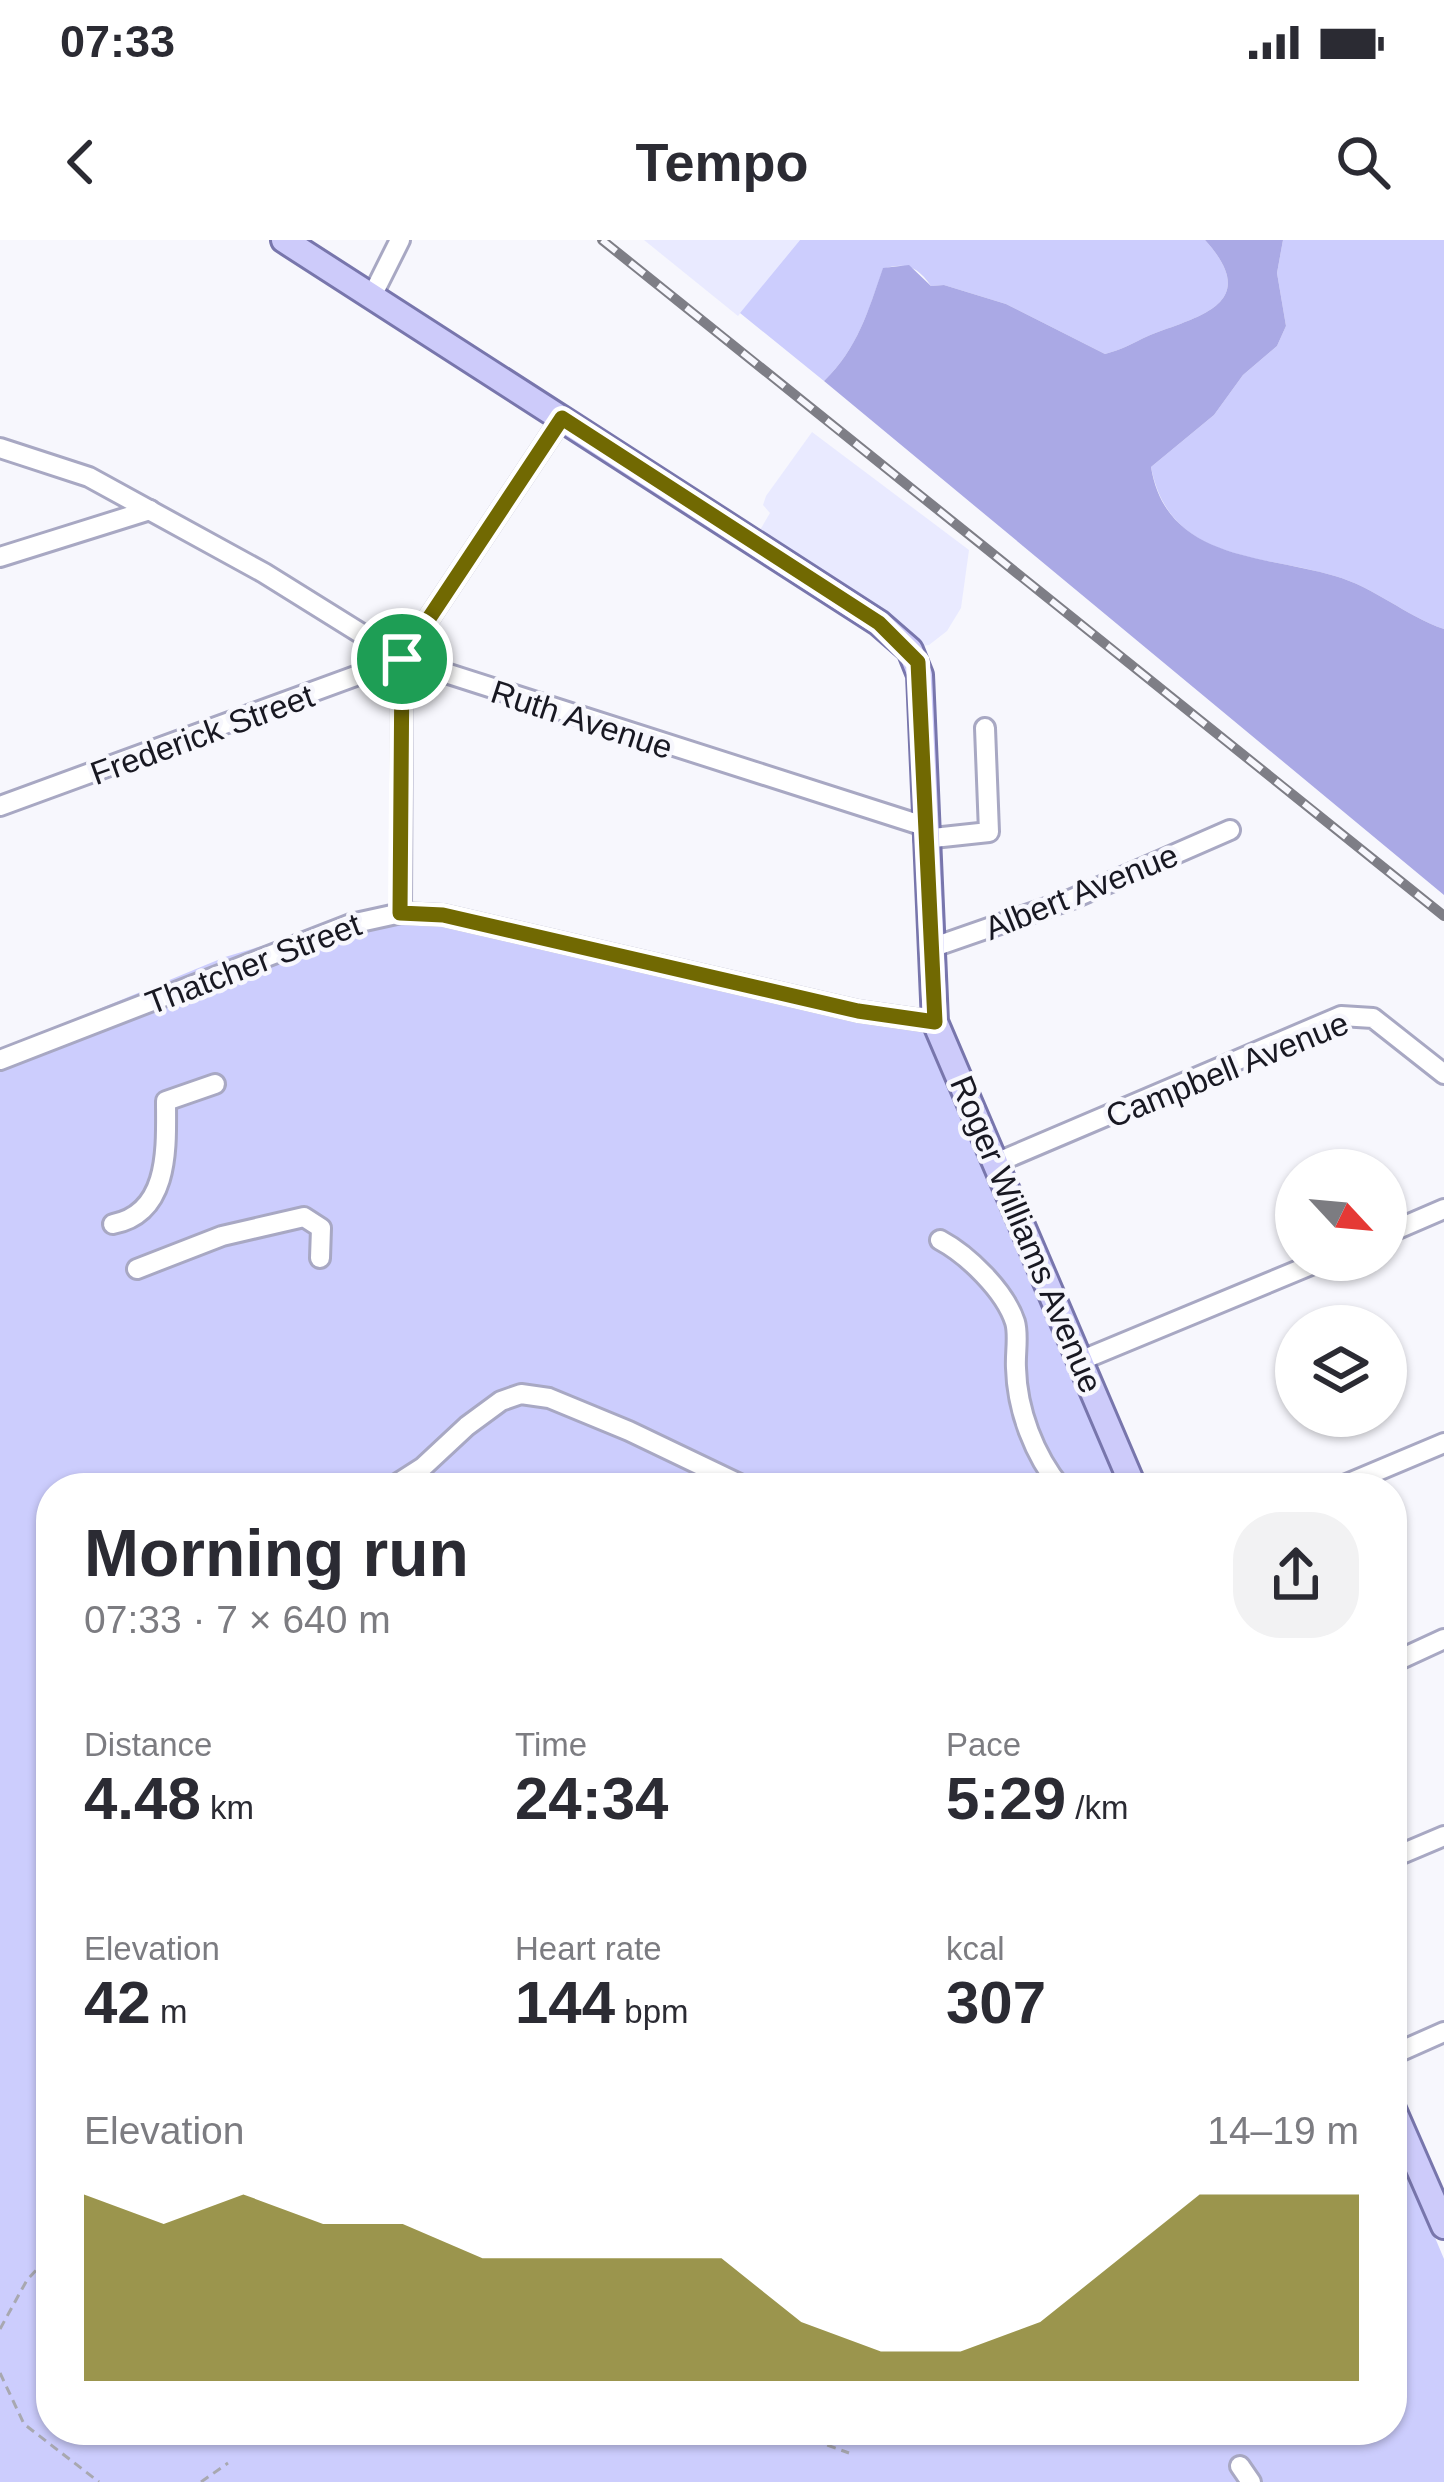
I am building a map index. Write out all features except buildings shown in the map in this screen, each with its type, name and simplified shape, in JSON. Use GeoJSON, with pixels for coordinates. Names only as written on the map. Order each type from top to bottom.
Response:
{"type":"FeatureCollection","features":[{"type":"Feature","properties":{"kind":"main road","name":"Roger Williams Avenue"},"geometry":{"type":"LineString","coordinates":[[284,240],[879,623],[910,650],[920,676],[935,1022],[1128,1473]]}},
{"type":"Feature","properties":{"kind":"main road"},"geometry":{"type":"LineString","coordinates":[[1407,2141],[1443,2224]]}},
{"type":"Feature","properties":{"kind":"street"},"geometry":{"type":"LineString","coordinates":[[373,294],[400,240]]}},
{"type":"Feature","properties":{"kind":"street"},"geometry":{"type":"LineString","coordinates":[[400,913],[402,659],[562,418]]}},
{"type":"Feature","properties":{"kind":"street","name":"Ruth Avenue"},"geometry":{"type":"LineString","coordinates":[[0,448],[73,470],[150,510],[264,573],[402,659],[924,833]]}},
{"type":"Feature","properties":{"kind":"street"},"geometry":{"type":"LineString","coordinates":[[0,557],[150,510]]}},
{"type":"Feature","properties":{"kind":"street","name":"Frederick Street"},"geometry":{"type":"LineString","coordinates":[[0,806],[402,659]]}},
{"type":"Feature","properties":{"kind":"street"},"geometry":{"type":"LineString","coordinates":[[924,833],[989,832],[985,728]]}},
{"type":"Feature","properties":{"kind":"street","name":"Albert Avenue"},"geometry":{"type":"LineString","coordinates":[[931,948],[1072,899],[1230,830]]}},
{"type":"Feature","properties":{"kind":"street","name":"Thatcher Street"},"geometry":{"type":"LineString","coordinates":[[0,1060],[351,924],[400,913],[443,915],[858,1011],[935,1022]]}},
{"type":"Feature","properties":{"kind":"street","name":"Campbell Avenue"},"geometry":{"type":"LineString","coordinates":[[998,1162],[1342,1016],[1373,1018],[1444,1074]]}},
{"type":"Feature","properties":{"kind":"street"},"geometry":{"type":"LineString","coordinates":[[113,1224],[133,1216],[163,1175],[169,1141],[166,1101],[214,1084]]}},
{"type":"Feature","properties":{"kind":"street"},"geometry":{"type":"LineString","coordinates":[[1407,1225],[1444,1209]]}},
{"type":"Feature","properties":{"kind":"street"},"geometry":{"type":"LineString","coordinates":[[137,1269],[221,1236],[304,1217],[321,1228],[320,1258]]}},
{"type":"Feature","properties":{"kind":"street"},"geometry":{"type":"LineString","coordinates":[[940,1240],[959,1251],[990,1284],[1016,1323],[1018,1393],[1038,1454],[1050,1473]]}},
{"type":"Feature","properties":{"kind":"street"},"geometry":{"type":"LineString","coordinates":[[1082,1360],[1275,1280]]}},
{"type":"Feature","properties":{"kind":"street"},"geometry":{"type":"LineString","coordinates":[[415,1473],[467,1426],[502,1401],[521,1394],[549,1398],[724,1473]]}},
{"type":"Feature","properties":{"kind":"street"},"geometry":{"type":"LineString","coordinates":[[1373,1473],[1444,1443]]}},
{"type":"Feature","properties":{"kind":"street"},"geometry":{"type":"LineString","coordinates":[[1407,1656],[1444,1640]]}},
{"type":"Feature","properties":{"kind":"street"},"geometry":{"type":"LineString","coordinates":[[1407,1852],[1444,1836]]}},
{"type":"Feature","properties":{"kind":"street"},"geometry":{"type":"LineString","coordinates":[[1407,2048],[1444,2032]]}},
{"type":"Feature","properties":{"kind":"path"},"geometry":{"type":"LineString","coordinates":[[0,2329],[36,2270]]}},
{"type":"Feature","properties":{"kind":"path"},"geometry":{"type":"LineString","coordinates":[[0,2373],[24,2424],[36,2433]]}},
{"type":"Feature","properties":{"kind":"path"},"geometry":{"type":"LineString","coordinates":[[51,2445],[99,2482]]}},
{"type":"Feature","properties":{"kind":"path"},"geometry":{"type":"LineString","coordinates":[[822,2445],[849,2453]]}},
{"type":"Feature","properties":{"kind":"path"},"geometry":{"type":"LineString","coordinates":[[201,2482],[228,2463]]}},
{"type":"Feature","properties":{"kind":"shaded area"},"geometry":{"type":"Polygon","coordinates":[[[644,240],[800,240],[738,316],[644,240]]]}},
{"type":"Feature","properties":{"kind":"shaded area"},"geometry":{"type":"Polygon","coordinates":[[[800,240],[1205,240],[1222,262],[1228,280],[1225,294],[1202,315],[1105,354],[1006,304],[944,285],[931,286],[910,267],[883,269],[854,342],[824,381],[740,313],[800,240]]]}},
{"type":"Feature","properties":{"kind":"shaded area"},"geometry":{"type":"Polygon","coordinates":[[[1205,240],[1283,240],[1277,273],[1286,326],[1277,346],[1243,375],[1214,415],[1151,467],[1160,498],[1197,537],[1249,557],[1349,581],[1444,629],[1444,895],[824,381],[854,342],[883,268],[909,265],[931,286],[944,285],[1006,304],[1105,354],[1216,306],[1228,280],[1222,262],[1205,240]]]}},
{"type":"Feature","properties":{"kind":"shaded area"},"geometry":{"type":"Polygon","coordinates":[[[1283,240],[1444,240],[1444,629],[1349,581],[1222,549],[1177,521],[1161,498],[1151,467],[1214,415],[1243,375],[1277,346],[1286,326],[1277,273],[1283,240]]]}},
{"type":"Feature","properties":{"kind":"shaded area"},"geometry":{"type":"Polygon","coordinates":[[[812,432],[969,550],[961,608],[947,631],[929,645],[912,647],[754,540],[770,513],[763,505],[766,496],[812,432]]]}},
{"type":"Feature","properties":{"kind":"shaded area"},"geometry":{"type":"Polygon","coordinates":[[[395,906],[928,1019],[1116,1473],[36,1473],[36,2445],[1407,2445],[1407,2171],[1444,2259],[1444,2482],[0,2482],[0,1050],[225,957],[395,906]]]}},
{"type":"Feature","properties":{"kind":"railway"},"geometry":{"type":"LineString","coordinates":[[602,240],[1444,916]]}},
{"type":"Feature","properties":{"kind":"route"},"geometry":{"type":"LineString","coordinates":[[562,418],[879,623],[910,650],[920,676],[935,1022],[858,1011],[443,915],[400,913],[402,659],[562,418]]}}]}
